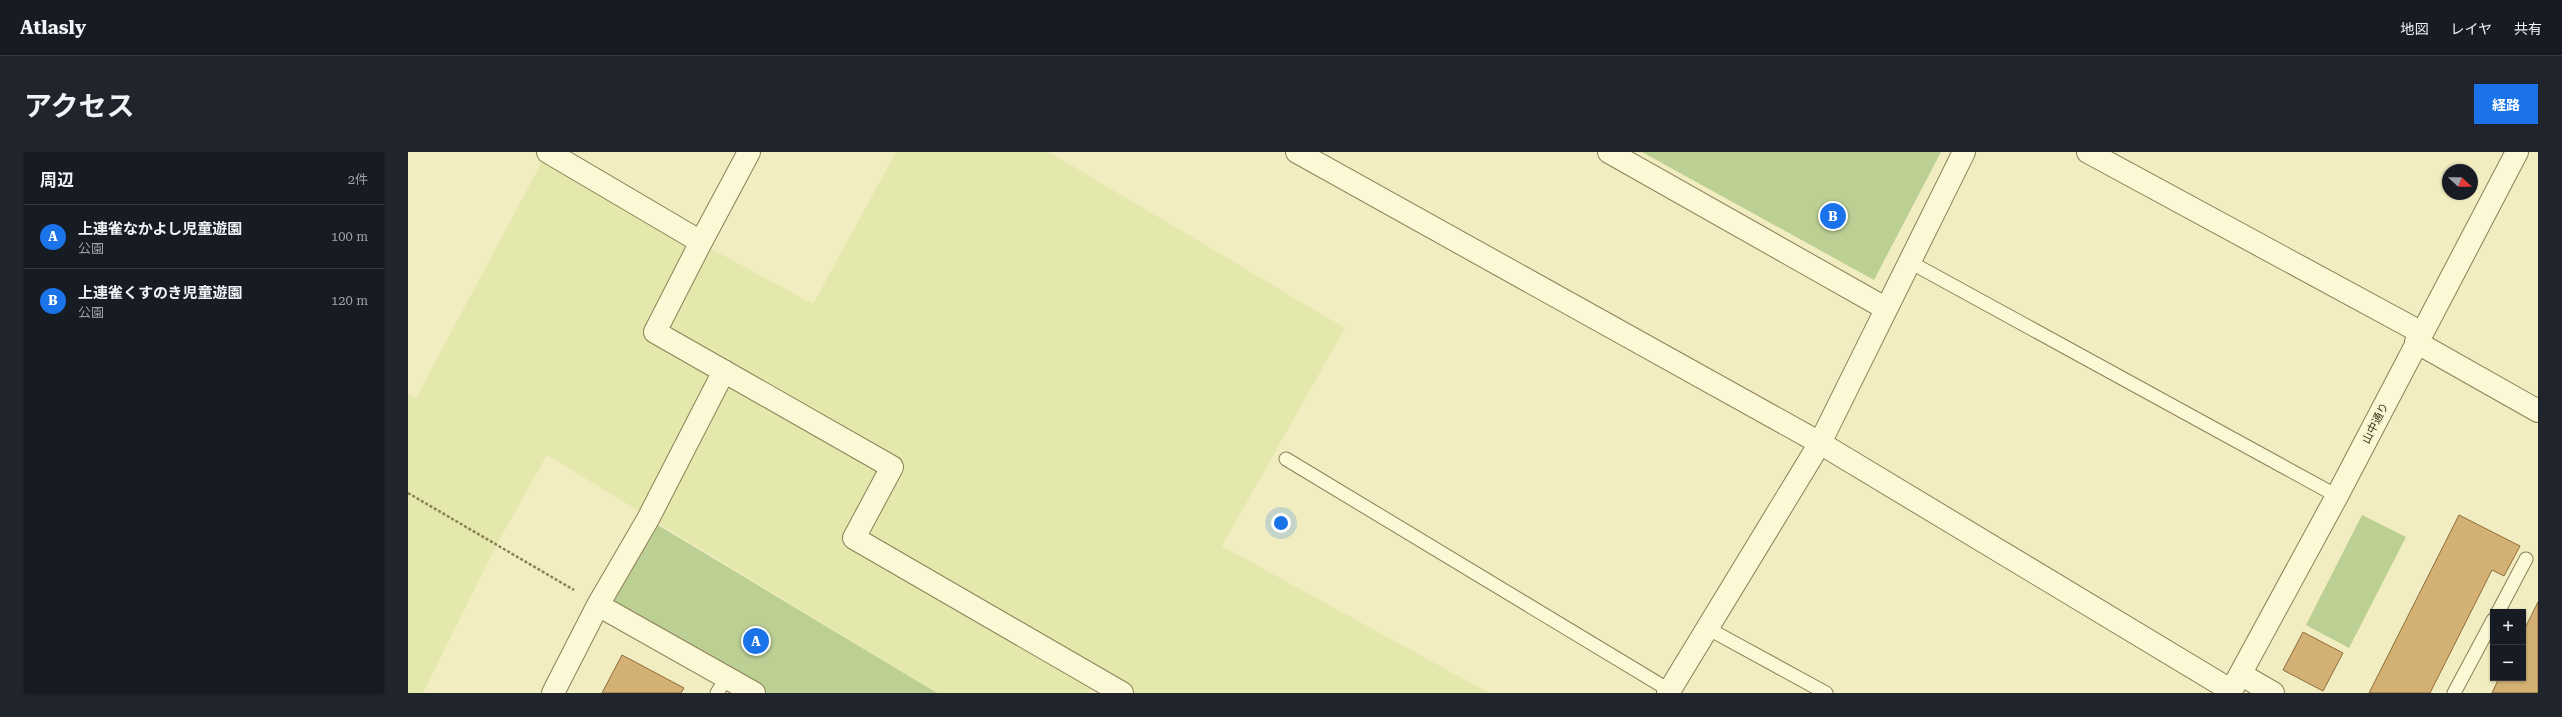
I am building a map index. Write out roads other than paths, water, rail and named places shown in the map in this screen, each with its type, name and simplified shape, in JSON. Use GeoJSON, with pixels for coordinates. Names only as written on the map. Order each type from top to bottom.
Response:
{"type":"FeatureCollection","features":[{"type":"Feature","properties":{"kind":"street"},"geometry":{"type":"LineString","coordinates":[[548,152],[701,242]]}},
{"type":"Feature","properties":{"kind":"street"},"geometry":{"type":"LineString","coordinates":[[749,152],[655,332],[892,467],[854,538],[1122,693]]}},
{"type":"Feature","properties":{"kind":"street"},"geometry":{"type":"LineString","coordinates":[[1297,152],[1820,443],[2234,686],[2273,693]]}},
{"type":"Feature","properties":{"kind":"street"},"geometry":{"type":"LineString","coordinates":[[1609,152],[1885,308]]}},
{"type":"Feature","properties":{"kind":"street"},"geometry":{"type":"LineString","coordinates":[[1668,692],[1820,443],[1908,261],[1964,152]]}},
{"type":"Feature","properties":{"kind":"street"},"geometry":{"type":"LineString","coordinates":[[2088,152],[2419,338],[2538,411]]}},
{"type":"Feature","properties":{"kind":"street","name":"山中通り"},"geometry":{"type":"LineString","coordinates":[[2234,686],[2337,496],[2517,152]]}},
{"type":"Feature","properties":{"kind":"street"},"geometry":{"type":"LineString","coordinates":[[552,693],[598,605],[648,519],[724,370]]}},
{"type":"Feature","properties":{"kind":"street"},"geometry":{"type":"LineString","coordinates":[[598,605],[722,685],[754,693]]}},
{"type":"Feature","properties":{"kind":"lane"},"geometry":{"type":"LineString","coordinates":[[1908,261],[2337,496]]}},
{"type":"Feature","properties":{"kind":"lane"},"geometry":{"type":"LineString","coordinates":[[1286,459],[1668,692]]}},
{"type":"Feature","properties":{"kind":"lane"},"geometry":{"type":"LineString","coordinates":[[2500,609],[2526,559]]}},
{"type":"Feature","properties":{"kind":"lane"},"geometry":{"type":"LineString","coordinates":[[2454,693],[2490,626]]}},
{"type":"Feature","properties":{"kind":"lane"},"geometry":{"type":"LineString","coordinates":[[1707,628],[1826,693]]}},
{"type":"Feature","properties":{"kind":"place","name":"上連雀くすのき児童遊園"},"geometry":{"type":"Point","coordinates":[1833,216]}},
{"type":"Feature","properties":{"kind":"place","name":"上連雀なかよし児童遊園"},"geometry":{"type":"Point","coordinates":[756,641]}}]}
